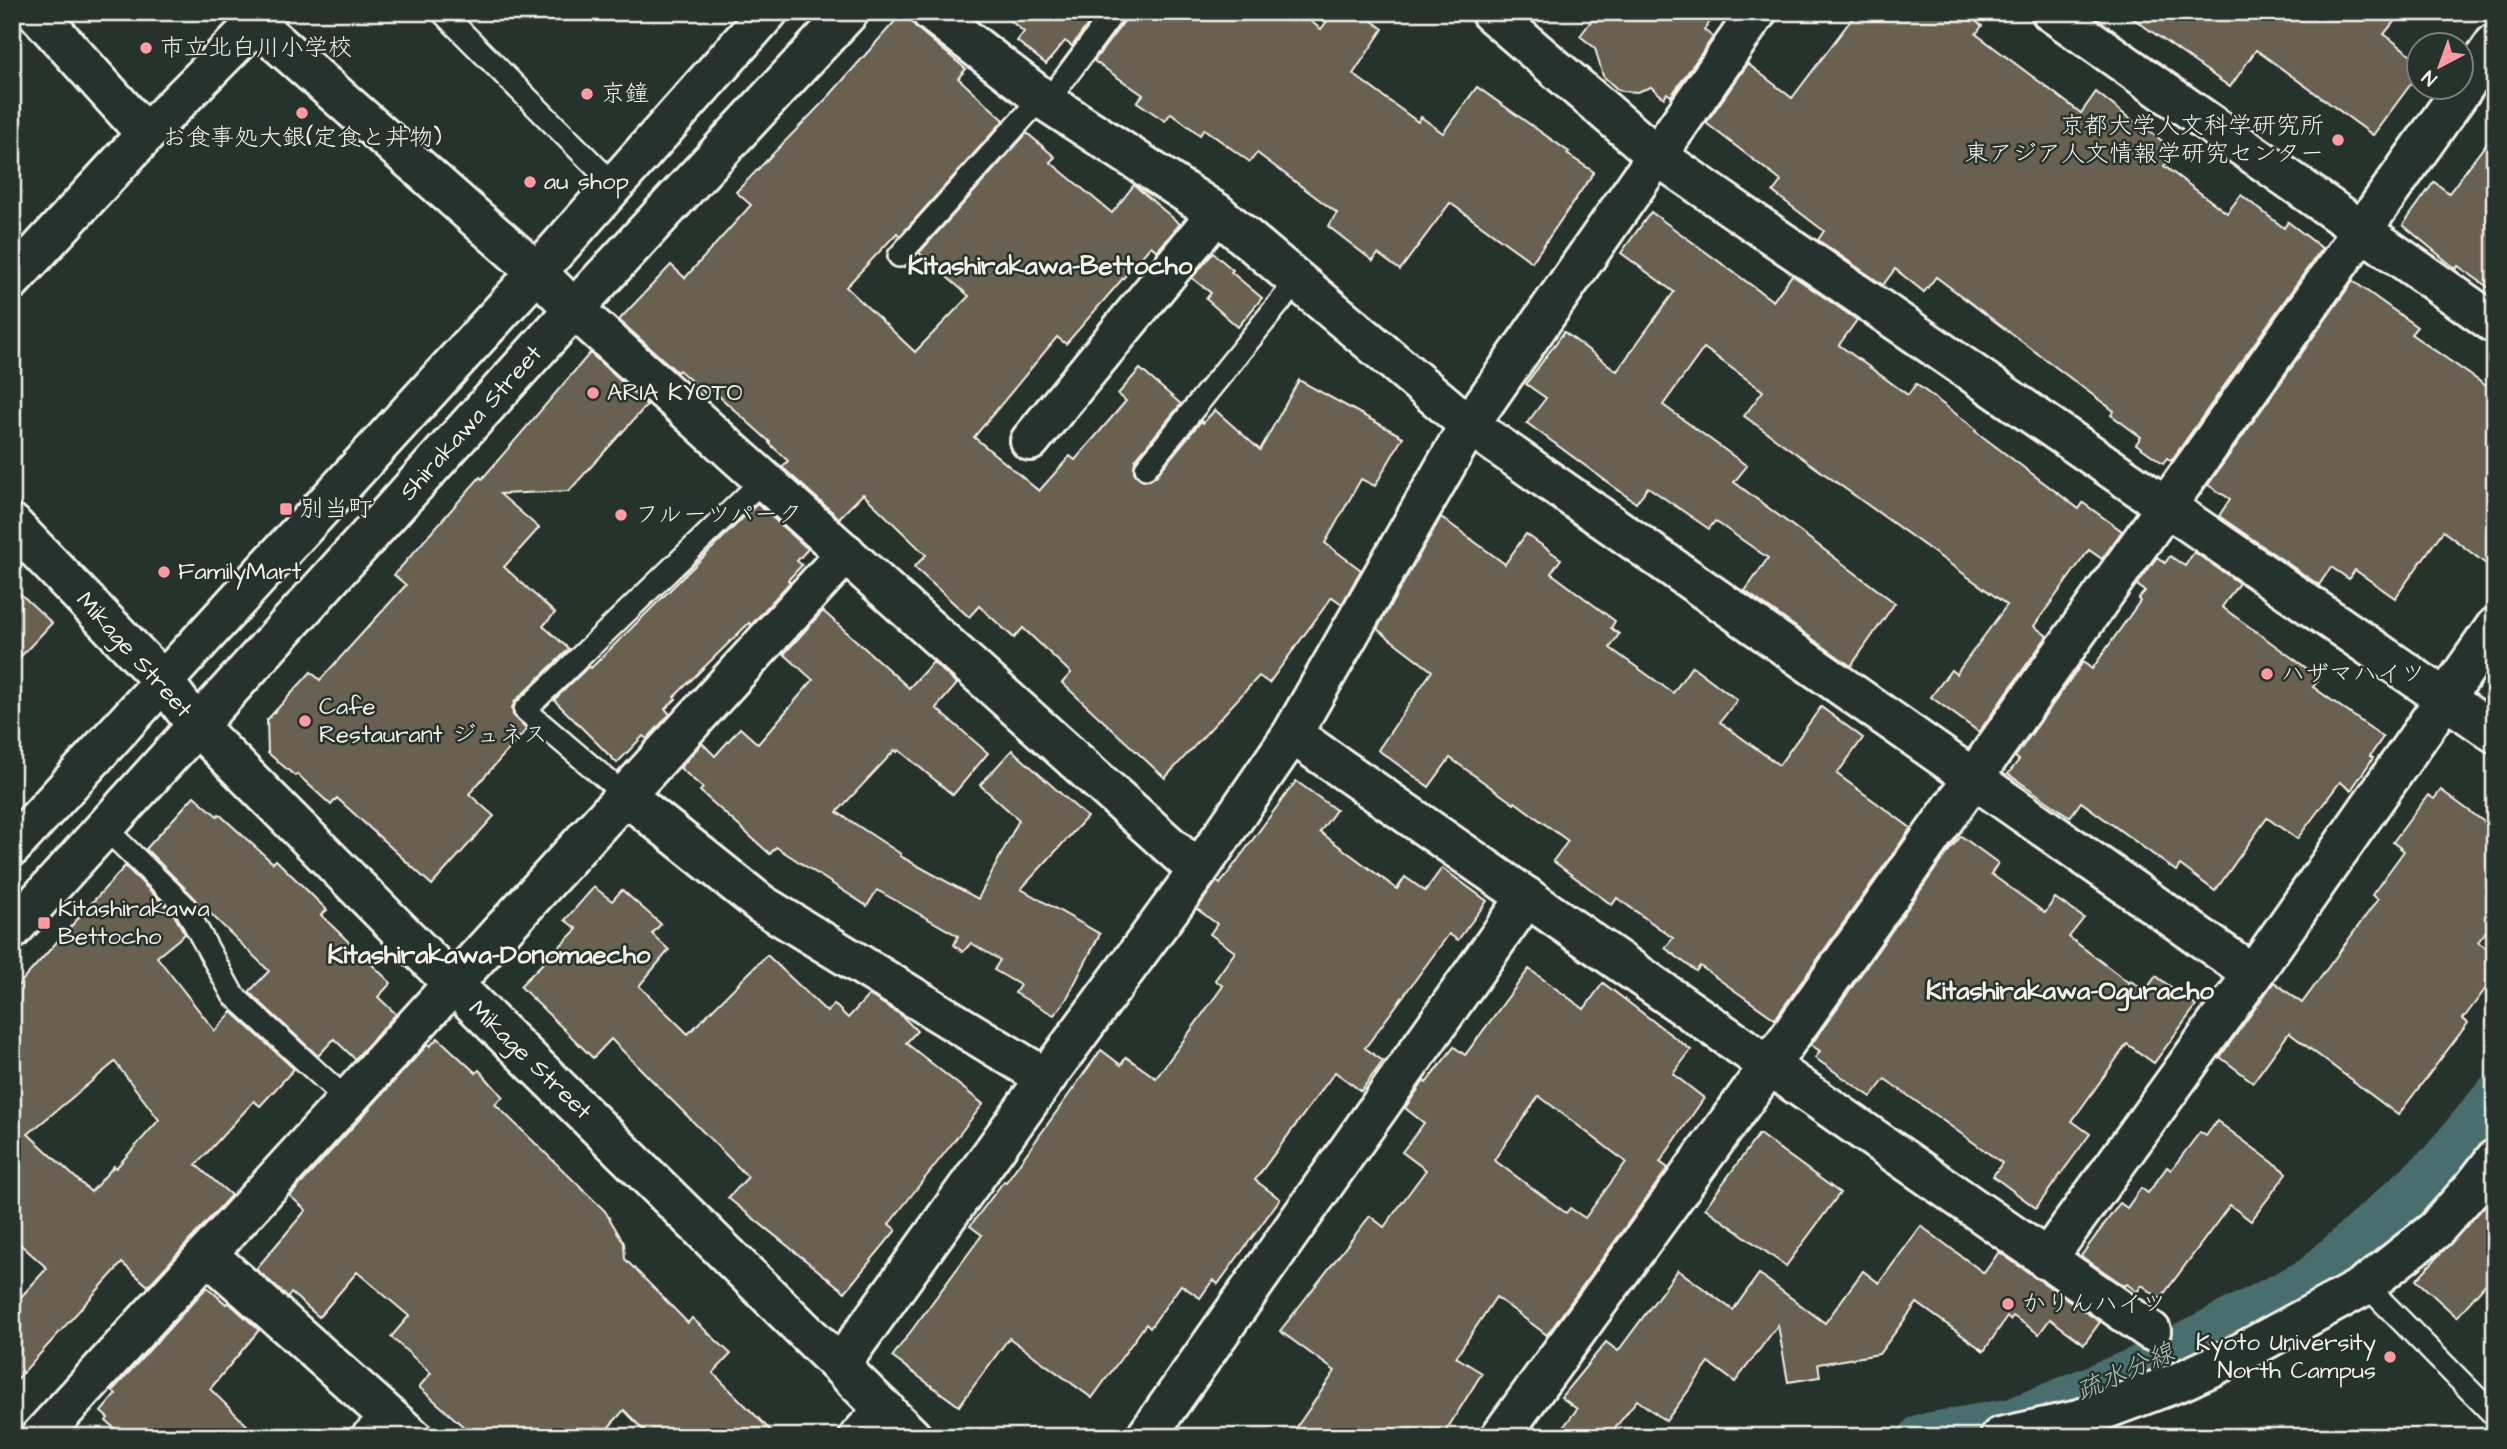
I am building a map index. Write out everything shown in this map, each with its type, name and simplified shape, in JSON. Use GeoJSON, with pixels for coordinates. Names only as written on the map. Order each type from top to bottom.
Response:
{"type":"FeatureCollection","features":[{"type":"Feature","properties":{"kind":"street"},"geometry":{"type":"LineString","coordinates":[[36,12],[146,134]]}},
{"type":"Feature","properties":{"kind":"street"},"geometry":{"type":"LineString","coordinates":[[12,847],[537,272],[768,12]]}},
{"type":"Feature","properties":{"kind":"street","name":"Shirakawa Street"},"geometry":{"type":"LineString","coordinates":[[12,930],[574,309],[849,12]]}},
{"type":"Feature","properties":{"kind":"street"},"geometry":{"type":"LineString","coordinates":[[931,12],[1044,100],[1217,213],[1469,425],[2253,974]]}},
{"type":"Feature","properties":{"kind":"street"},"geometry":{"type":"LineString","coordinates":[[1490,12],[1656,155],[2495,733]]}},
{"type":"Feature","properties":{"kind":"street"},"geometry":{"type":"LineString","coordinates":[[841,1364],[1198,871],[1292,734],[1469,425],[1757,12]]}},
{"type":"Feature","properties":{"kind":"street"},"geometry":{"type":"LineString","coordinates":[[2051,12],[2495,324]]}},
{"type":"Feature","properties":{"kind":"street"},"geometry":{"type":"LineString","coordinates":[[12,280],[146,134],[262,18],[574,309],[1198,871]]}},
{"type":"Feature","properties":{"kind":"street"},"geometry":{"type":"LineString","coordinates":[[1500,1437],[1769,1066],[2495,43]]}},
{"type":"Feature","properties":{"kind":"street"},"geometry":{"type":"LineString","coordinates":[[1030,441],[1217,213]]}},
{"type":"Feature","properties":{"kind":"street","name":"Mikage Street"},"geometry":{"type":"LineString","coordinates":[[12,524],[164,682],[197,726],[453,984],[912,1437]]}},
{"type":"Feature","properties":{"kind":"street"},"geometry":{"type":"LineString","coordinates":[[40,1437],[846,553]]}},
{"type":"Feature","properties":{"kind":"street"},"geometry":{"type":"LineString","coordinates":[[2046,1260],[2253,974],[2495,627]]}},
{"type":"Feature","properties":{"kind":"street"},"geometry":{"type":"LineString","coordinates":[[1292,734],[2151,1331]]}},
{"type":"Feature","properties":{"kind":"street"},"geometry":{"type":"LineString","coordinates":[[625,795],[761,904],[1046,1078]]}},
{"type":"Feature","properties":{"kind":"street"},"geometry":{"type":"LineString","coordinates":[[1146,1437],[1527,897]]}},
{"type":"Feature","properties":{"kind":"street"},"geometry":{"type":"LineString","coordinates":[[2000,1437],[2074,1421],[2180,1381],[2235,1356],[2366,1285],[2435,1230],[2495,1159]]}},
{"type":"Feature","properties":{"kind":"street"},"geometry":{"type":"LineString","coordinates":[[207,1254],[385,1429]]}},
{"type":"Feature","properties":{"kind":"street"},"geometry":{"type":"LineString","coordinates":[[859,1437],[885,1409]]}},
{"type":"Feature","properties":{"kind":"lane"},"geometry":{"type":"LineString","coordinates":[[442,12],[614,185]]}},
{"type":"Feature","properties":{"kind":"lane"},"geometry":{"type":"LineString","coordinates":[[898,256],[1044,100],[1114,12]]}},
{"type":"Feature","properties":{"kind":"lane"},"geometry":{"type":"LineString","coordinates":[[1146,468],[1297,281]]}},
{"type":"Feature","properties":{"kind":"lane"},"geometry":{"type":"LineString","coordinates":[[625,795],[525,710],[764,479]]}},
{"type":"Feature","properties":{"kind":"lane"},"geometry":{"type":"LineString","coordinates":[[105,828],[184,905],[233,995],[347,1100]]}},
{"type":"Feature","properties":{"kind":"lane"},"geometry":{"type":"LineString","coordinates":[[2366,1285],[2495,1416]]}},
{"type":"Feature","properties":{"kind":"building"},"geometry":{"type":"Polygon","coordinates":[[[903,12],[918,29],[966,69],[958,78],[1004,120],[900,236],[897,233],[846,287],[915,352],[969,296],[919,253],[1027,133],[1055,157],[1050,162],[1112,213],[1134,185],[1180,224],[1157,251],[1151,246],[1066,344],[1057,337],[974,437],[1039,491],[1070,456],[1075,460],[1126,401],[1118,394],[1140,369],[1181,404],[1135,460],[1134,472],[1143,481],[1156,476],[1201,421],[1203,423],[1215,410],[1260,450],[1299,380],[1403,437],[1375,486],[1361,479],[1325,543],[1361,570],[1342,604],[1332,597],[1269,683],[1259,676],[1165,778],[1062,683],[1071,673],[1023,628],[1014,638],[979,606],[969,617],[914,567],[926,555],[863,494],[839,518],[782,467],[788,461],[770,442],[711,389],[706,394],[619,320],[671,265],[685,278],[751,205],[736,192],[829,96],[903,12]]]}},
{"type":"Feature","properties":{"kind":"building"},"geometry":{"type":"Polygon","coordinates":[[[1000,12],[1097,12],[1072,46],[1065,41],[1046,64],[1017,41],[1024,32],[1000,12]]]}},
{"type":"Feature","properties":{"kind":"building"},"geometry":{"type":"Polygon","coordinates":[[[1127,12],[1298,12],[1321,29],[1334,12],[1360,12],[1383,29],[1353,74],[1418,122],[1421,117],[1443,133],[1477,87],[1594,172],[1532,262],[1450,203],[1400,270],[1378,254],[1373,261],[1328,226],[1337,213],[1257,153],[1250,162],[1204,129],[1200,135],[1171,113],[1165,121],[1137,102],[1143,95],[1094,61],[1125,20],[1127,12]]]}},
{"type":"Feature","properties":{"kind":"building"},"geometry":{"type":"Polygon","coordinates":[[[1598,12],[1717,12],[1704,30],[1713,37],[1671,96],[1667,93],[1664,98],[1651,87],[1637,92],[1617,89],[1603,76],[1595,48],[1580,36],[1598,12]]]}},
{"type":"Feature","properties":{"kind":"building"},"geometry":{"type":"Polygon","coordinates":[[[1857,12],[1964,12],[1982,26],[1976,34],[2081,113],[2096,92],[2145,128],[2175,151],[2164,166],[2227,213],[2241,195],[2284,228],[2288,222],[2322,248],[2171,461],[2167,458],[2163,463],[2136,444],[2141,437],[2111,415],[2114,411],[1936,277],[1924,292],[1895,269],[1883,285],[1818,240],[1824,231],[1773,192],[1781,181],[1706,123],[1748,64],[1792,98],[1857,12]]]}},
{"type":"Feature","properties":{"kind":"building"},"geometry":{"type":"Polygon","coordinates":[[[2124,12],[2402,12],[2384,34],[2406,51],[2406,91],[2373,135],[2256,50],[2230,87],[2124,12]]]}},
{"type":"Feature","properties":{"kind":"building"},"geometry":{"type":"Polygon","coordinates":[[[2495,132],[2495,292],[2458,266],[2456,269],[2403,225],[2434,182],[2449,193],[2495,132]]]}},
{"type":"Feature","properties":{"kind":"building"},"geometry":{"type":"Polygon","coordinates":[[[1651,212],[1773,301],[1792,275],[1857,320],[1839,345],[1908,395],[1916,384],[2079,509],[2083,503],[2122,531],[2102,559],[2089,550],[2034,626],[2047,636],[1979,732],[1931,697],[1951,670],[1956,674],[2007,605],[1744,416],[1763,391],[1704,348],[1663,405],[1747,466],[1734,482],[1895,603],[1851,666],[1745,591],[1768,558],[1715,521],[1709,529],[1648,487],[1636,503],[1527,423],[1546,398],[1526,384],[1564,332],[1617,371],[1674,292],[1621,253],[1651,212]]]}},
{"type":"Feature","properties":{"kind":"building"},"geometry":{"type":"Polygon","coordinates":[[[1213,253],[1262,298],[1238,327],[1206,299],[1211,293],[1192,278],[1213,253]]]}},
{"type":"Feature","properties":{"kind":"building"},"geometry":{"type":"Polygon","coordinates":[[[2353,281],[2417,327],[2411,334],[2495,392],[2495,571],[2443,531],[2395,598],[2355,570],[2349,579],[2331,567],[2319,585],[2219,516],[2230,499],[2208,485],[2353,281]]]}},
{"type":"Feature","properties":{"kind":"building"},"geometry":{"type":"Polygon","coordinates":[[[590,353],[647,405],[569,491],[500,494],[539,528],[504,567],[555,613],[543,626],[569,649],[515,701],[513,715],[527,729],[469,794],[494,816],[432,885],[337,798],[331,805],[297,774],[295,776],[268,753],[267,720],[311,672],[320,680],[406,585],[394,575],[480,477],[482,479],[590,353]]]}},
{"type":"Feature","properties":{"kind":"building"},"geometry":{"type":"Polygon","coordinates":[[[757,504],[808,549],[797,561],[802,565],[751,625],[749,623],[674,697],[676,699],[665,709],[670,714],[647,739],[643,736],[617,763],[554,700],[589,666],[591,668],[757,504]]]}},
{"type":"Feature","properties":{"kind":"building"},"geometry":{"type":"Polygon","coordinates":[[[1441,517],[1505,564],[1526,534],[1561,559],[1551,573],[1615,621],[1611,628],[1619,634],[1610,648],[1673,693],[1692,666],[1737,700],[1720,722],[1779,765],[1821,707],[1863,738],[1837,774],[1911,828],[1775,1019],[1700,966],[1696,971],[1665,948],[1673,938],[1617,898],[1612,905],[1553,861],[1568,841],[1515,802],[1514,804],[1450,758],[1429,787],[1378,750],[1432,671],[1377,629],[1441,517]]]}},
{"type":"Feature","properties":{"kind":"building"},"geometry":{"type":"Polygon","coordinates":[[[2194,552],[2239,583],[2222,607],[2320,678],[2313,687],[2383,737],[2370,756],[2373,758],[2351,790],[2340,782],[2297,839],[2267,818],[2215,891],[2180,865],[2176,871],[2081,802],[2070,817],[2008,774],[2019,760],[2015,757],[2083,662],[2092,669],[2140,601],[2138,599],[2145,591],[2137,585],[2157,557],[2165,563],[2170,556],[2185,566],[2194,552]]]}},
{"type":"Feature","properties":{"kind":"building"},"geometry":{"type":"Polygon","coordinates":[[[12,586],[52,623],[12,666],[12,586]]]}},
{"type":"Feature","properties":{"kind":"building"},"geometry":{"type":"Polygon","coordinates":[[[823,611],[909,688],[933,662],[957,684],[936,708],[988,753],[953,795],[899,750],[895,750],[837,812],[901,854],[900,856],[978,899],[1019,820],[980,785],[1012,750],[1087,817],[1021,889],[1100,934],[1066,1000],[1054,1015],[1015,993],[1020,985],[994,970],[1000,960],[971,943],[963,952],[954,945],[958,936],[877,890],[867,906],[776,847],[770,854],[700,791],[703,788],[680,768],[702,743],[715,756],[740,728],[758,744],[813,680],[784,654],[823,611]]]}},
{"type":"Feature","properties":{"kind":"building"},"geometry":{"type":"Polygon","coordinates":[[[1296,781],[1336,810],[1320,832],[1397,889],[1405,877],[1425,891],[1442,868],[1487,901],[1458,940],[1449,934],[1365,1048],[1383,1061],[1361,1091],[1335,1072],[1255,1180],[1280,1199],[1218,1284],[1213,1280],[1200,1298],[1181,1285],[1150,1328],[1146,1324],[1092,1398],[1009,1338],[959,1406],[892,1357],[982,1235],[970,1226],[1004,1181],[1006,1182],[1101,1050],[1121,1065],[1126,1057],[1156,1078],[1223,986],[1215,980],[1235,952],[1210,934],[1217,924],[1197,909],[1217,881],[1220,884],[1296,781]]]}},
{"type":"Feature","properties":{"kind":"building"},"geometry":{"type":"Polygon","coordinates":[[[2441,790],[2495,830],[2495,920],[2478,942],[2495,955],[2495,976],[2463,1019],[2468,1023],[2398,1115],[2289,1033],[2253,1082],[2220,1057],[2274,982],[2302,1003],[2378,899],[2372,895],[2404,851],[2393,842],[2428,795],[2434,799],[2441,790]]]}},
{"type":"Feature","properties":{"kind":"building"},"geometry":{"type":"Polygon","coordinates":[[[194,796],[217,816],[219,814],[273,863],[276,860],[327,910],[321,915],[391,983],[378,997],[396,1014],[355,1059],[334,1039],[318,1056],[249,992],[269,971],[211,914],[206,918],[193,896],[146,849],[194,796]]]}},
{"type":"Feature","properties":{"kind":"building"},"geometry":{"type":"Polygon","coordinates":[[[1961,836],[1998,863],[1991,874],[2045,913],[2055,898],[2084,918],[2069,937],[2129,983],[2131,981],[2145,991],[2156,976],[2196,1006],[2154,1063],[2127,1044],[2072,1121],[2090,1134],[2036,1208],[1993,1176],[2002,1163],[1885,1079],[1871,1097],[1815,1058],[1820,1051],[1811,1045],[1961,836]]]}},
{"type":"Feature","properties":{"kind":"building"},"geometry":{"type":"Polygon","coordinates":[[[125,866],[173,913],[185,934],[157,957],[215,1031],[232,1012],[294,1069],[260,1106],[254,1101],[196,1165],[231,1195],[148,1286],[122,1263],[12,1385],[12,1307],[47,1268],[12,1237],[12,992],[125,866]],[[115,1062],[28,1134],[91,1192],[159,1120],[115,1062]]]}},
{"type":"Feature","properties":{"kind":"building"},"geometry":{"type":"Polygon","coordinates":[[[594,887],[612,901],[622,890],[661,924],[652,934],[669,950],[639,986],[688,1034],[767,955],[827,1012],[834,1004],[848,1018],[869,995],[901,1015],[917,1031],[906,1043],[983,1104],[889,1224],[896,1230],[845,1292],[728,1198],[748,1177],[611,1039],[593,1058],[520,986],[577,929],[565,920],[594,887]]]}},
{"type":"Feature","properties":{"kind":"building"},"geometry":{"type":"Polygon","coordinates":[[[1529,969],[1584,1009],[1603,983],[1691,1050],[1673,1074],[1704,1098],[1660,1162],[1668,1168],[1547,1335],[1496,1297],[1456,1357],[1482,1373],[1442,1437],[1290,1437],[1335,1371],[1280,1331],[1370,1216],[1384,1227],[1426,1170],[1402,1152],[1424,1123],[1405,1108],[1454,1047],[1465,1055],[1529,969]],[[1539,1096],[1494,1160],[1566,1213],[1570,1208],[1585,1218],[1626,1162],[1539,1096]]]}},
{"type":"Feature","properties":{"kind":"building"},"geometry":{"type":"Polygon","coordinates":[[[438,1038],[476,1073],[479,1070],[503,1097],[495,1104],[605,1211],[624,1243],[625,1259],[688,1323],[692,1318],[731,1354],[713,1373],[777,1437],[650,1437],[624,1410],[600,1437],[475,1437],[419,1387],[431,1373],[391,1337],[409,1316],[357,1272],[319,1317],[291,1293],[288,1297],[256,1269],[306,1210],[290,1196],[428,1044],[430,1046],[438,1038]]]}},
{"type":"Feature","properties":{"kind":"building"},"geometry":{"type":"Polygon","coordinates":[[[2217,1121],[2287,1173],[2251,1221],[2230,1205],[2160,1299],[2142,1285],[2137,1292],[2127,1284],[2125,1286],[2081,1256],[2120,1203],[2127,1208],[2141,1188],[2148,1193],[2167,1167],[2171,1170],[2200,1132],[2206,1136],[2217,1121]]]}},
{"type":"Feature","properties":{"kind":"building"},"geometry":{"type":"Polygon","coordinates":[[[1759,1134],[1840,1193],[1786,1266],[1705,1208],[1759,1134]]]}},
{"type":"Feature","properties":{"kind":"building"},"geometry":{"type":"Polygon","coordinates":[[[2495,1195],[2495,1273],[2457,1317],[2416,1280],[2495,1195]]]}},
{"type":"Feature","properties":{"kind":"building"},"geometry":{"type":"Polygon","coordinates":[[[1921,1226],[1984,1273],[1999,1252],[2100,1322],[2084,1344],[2050,1319],[2039,1334],[2013,1316],[2010,1320],[2007,1317],[1984,1351],[1917,1303],[1879,1354],[1818,1364],[1820,1377],[1788,1382],[1778,1325],[1735,1382],[1709,1363],[1666,1421],[1637,1400],[1608,1437],[1556,1437],[1577,1409],[1561,1397],[1606,1342],[1618,1351],[1678,1270],[1733,1310],[1759,1274],[1825,1323],[1863,1271],[1879,1283],[1921,1226]]]}},
{"type":"Feature","properties":{"kind":"building"},"geometry":{"type":"Polygon","coordinates":[[[207,1287],[259,1330],[210,1389],[259,1437],[125,1437],[106,1421],[108,1418],[101,1412],[116,1394],[112,1391],[207,1287]]]}},
{"type":"Feature","properties":{"kind":"waterway","name":"疏水分線"},"geometry":{"type":"LineString","coordinates":[[1922,1437],[2013,1421],[2135,1371],[2312,1280],[2441,1164],[2495,1098]]}},
{"type":"Feature","properties":{"kind":"place","name":"市立北白川小学校"},"geometry":{"type":"Point","coordinates":[146,48]}},
{"type":"Feature","properties":{"kind":"place","name":"京鐘"},"geometry":{"type":"Point","coordinates":[587,94]}},
{"type":"Feature","properties":{"kind":"place","name":"お食事処大銀(定食と丼物)"},"geometry":{"type":"Point","coordinates":[302,113]}},
{"type":"Feature","properties":{"kind":"place","name":"京都大学人文科学研究所 東アジア人文情報学研究センター"},"geometry":{"type":"Point","coordinates":[2338,140]}},
{"type":"Feature","properties":{"kind":"place","name":"au shop"},"geometry":{"type":"Point","coordinates":[530,182]}},
{"type":"Feature","properties":{"kind":"place","name":"ARIA KYOTO"},"geometry":{"type":"Point","coordinates":[593,393]}},
{"type":"Feature","properties":{"kind":"place","name":"別当町"},"geometry":{"type":"Point","coordinates":[286,509]}},
{"type":"Feature","properties":{"kind":"place","name":"フルーツパーク"},"geometry":{"type":"Point","coordinates":[621,515]}},
{"type":"Feature","properties":{"kind":"place","name":"FamilyMart"},"geometry":{"type":"Point","coordinates":[164,572]}},
{"type":"Feature","properties":{"kind":"place","name":"ハザマハイツ"},"geometry":{"type":"Point","coordinates":[2267,674]}},
{"type":"Feature","properties":{"kind":"place","name":"Cafe Restaurant ジュネス"},"geometry":{"type":"Point","coordinates":[305,721]}},
{"type":"Feature","properties":{"kind":"place","name":"Kitashirakawa Bettocho"},"geometry":{"type":"Point","coordinates":[44,923]}},
{"type":"Feature","properties":{"kind":"place","name":"かりんハイツ"},"geometry":{"type":"Point","coordinates":[2008,1304]}},
{"type":"Feature","properties":{"kind":"place","name":"Kyoto University North Campus"},"geometry":{"type":"Point","coordinates":[2390,1357]}},
{"type":"Feature","properties":{"kind":"district","name":"Kitashirakawa-Bettocho"},"geometry":{"type":"Point","coordinates":[1050,266]}},
{"type":"Feature","properties":{"kind":"district","name":"Kitashirakawa-Donomaecho"},"geometry":{"type":"Point","coordinates":[489,955]}},
{"type":"Feature","properties":{"kind":"district","name":"Kitashirakawa-Oguracho"},"geometry":{"type":"Point","coordinates":[2070,991]}}]}
